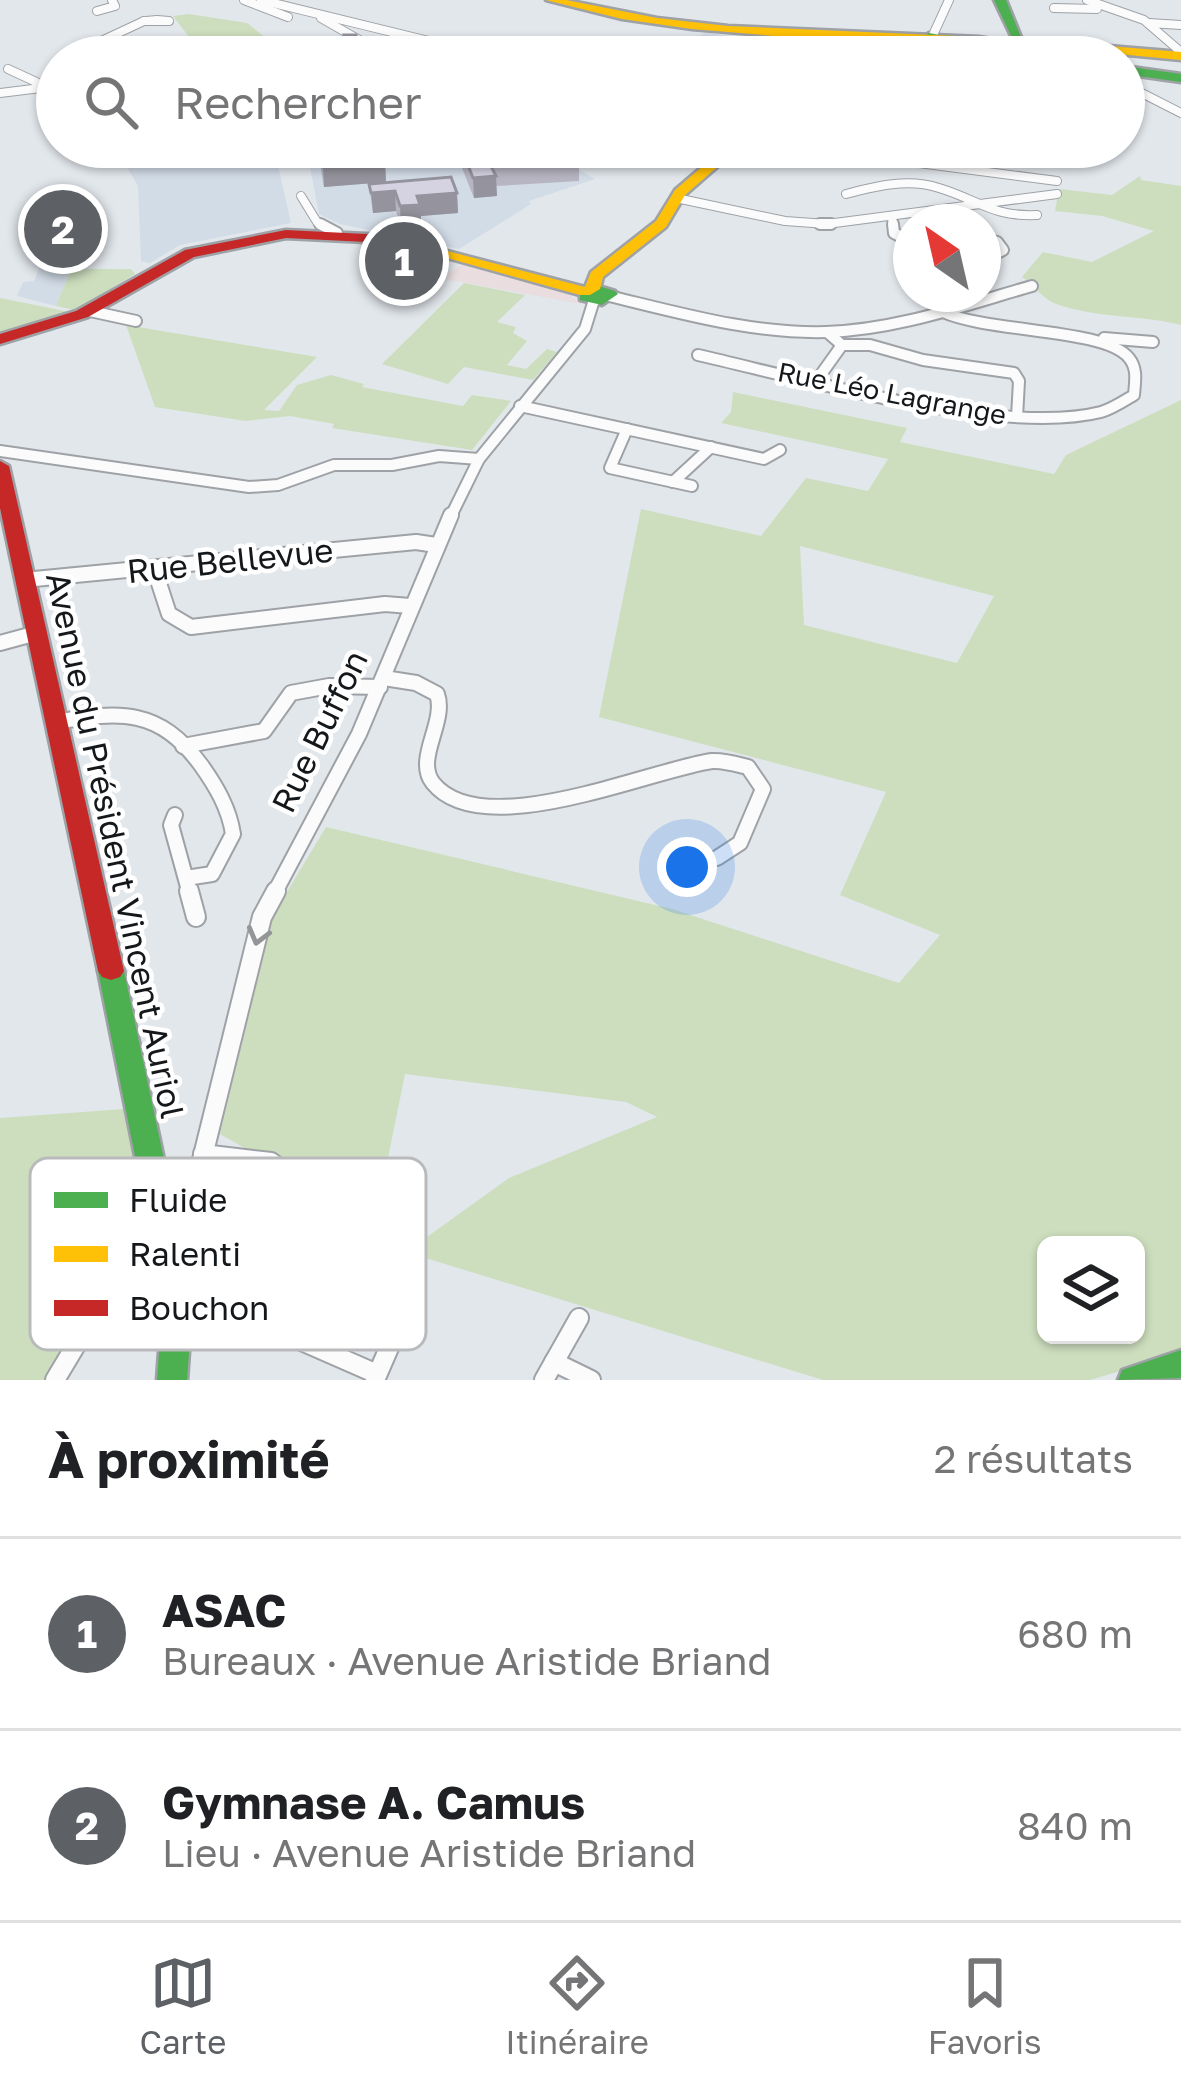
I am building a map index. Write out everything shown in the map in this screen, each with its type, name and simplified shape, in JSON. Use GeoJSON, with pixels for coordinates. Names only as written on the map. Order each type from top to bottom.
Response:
{"type":"FeatureCollection","features":[{"type":"Feature","properties":{"kind":"main road"},"geometry":{"type":"LineString","coordinates":[[1000,0],[1021,36]]}},
{"type":"Feature","properties":{"kind":"main road"},"geometry":{"type":"LineString","coordinates":[[561,1],[667,26],[953,36]]}},
{"type":"Feature","properties":{"kind":"main road"},"geometry":{"type":"LineString","coordinates":[[1145,51],[1181,54]]}},
{"type":"Feature","properties":{"kind":"main road"},"geometry":{"type":"LineString","coordinates":[[1145,73],[1181,78]]}},
{"type":"Feature","properties":{"kind":"main road","name":"Rue Buffon"},"geometry":{"type":"LineString","coordinates":[[599,287],[661,224],[676,198],[710,168]]}},
{"type":"Feature","properties":{"kind":"main road"},"geometry":{"type":"LineString","coordinates":[[0,337],[31,332],[90,310],[190,253],[320,228],[417,244],[544,279],[599,287]]}},
{"type":"Feature","properties":{"kind":"main road","name":"Avenue du Président Vincent Auriol"},"geometry":{"type":"LineString","coordinates":[[0,466],[152,1158]]}},
{"type":"Feature","properties":{"kind":"main road","name":"Avenue du Président Vincent Auriol"},"geometry":{"type":"LineString","coordinates":[[172,1380],[174,1350]]}},
{"type":"Feature","properties":{"kind":"main road"},"geometry":{"type":"LineString","coordinates":[[1133,1380],[1181,1364]]}},
{"type":"Feature","properties":{"kind":"street"},"geometry":{"type":"LineString","coordinates":[[97,11],[115,6],[112,0]]}},
{"type":"Feature","properties":{"kind":"street"},"geometry":{"type":"LineString","coordinates":[[244,0],[288,17]]}},
{"type":"Feature","properties":{"kind":"street"},"geometry":{"type":"LineString","coordinates":[[261,0],[408,36]]}},
{"type":"Feature","properties":{"kind":"street"},"geometry":{"type":"LineString","coordinates":[[941,35],[949,0]]}},
{"type":"Feature","properties":{"kind":"street"},"geometry":{"type":"LineString","coordinates":[[1088,0],[1149,22],[1181,25]]}},
{"type":"Feature","properties":{"kind":"street"},"geometry":{"type":"LineString","coordinates":[[1058,19],[1053,4],[1102,7]]}},
{"type":"Feature","properties":{"kind":"street"},"geometry":{"type":"LineString","coordinates":[[318,14],[354,36]]}},
{"type":"Feature","properties":{"kind":"street"},"geometry":{"type":"LineString","coordinates":[[110,36],[142,21]]}},
{"type":"Feature","properties":{"kind":"street"},"geometry":{"type":"LineString","coordinates":[[1149,22],[1181,54]]}},
{"type":"Feature","properties":{"kind":"street"},"geometry":{"type":"LineString","coordinates":[[8,69],[36,80]]}},
{"type":"Feature","properties":{"kind":"street"},"geometry":{"type":"LineString","coordinates":[[0,92],[36,89]]}},
{"type":"Feature","properties":{"kind":"street"},"geometry":{"type":"LineString","coordinates":[[1145,95],[1181,113]]}},
{"type":"Feature","properties":{"kind":"street"},"geometry":{"type":"LineString","coordinates":[[963,168],[1005,183],[1024,177],[1057,187],[979,204]]}},
{"type":"Feature","properties":{"kind":"street"},"geometry":{"type":"LineString","coordinates":[[846,194],[925,184],[972,204]]}},
{"type":"Feature","properties":{"kind":"street"},"geometry":{"type":"LineString","coordinates":[[676,198],[805,223],[892,217],[893,225]]}},
{"type":"Feature","properties":{"kind":"street"},"geometry":{"type":"LineString","coordinates":[[1001,217],[1037,215]]}},
{"type":"Feature","properties":{"kind":"street"},"geometry":{"type":"LineString","coordinates":[[1001,295],[1032,286]]}},
{"type":"Feature","properties":{"kind":"street"},"geometry":{"type":"LineString","coordinates":[[599,287],[776,329],[827,332],[943,312],[985,326],[1153,342]]}},
{"type":"Feature","properties":{"kind":"street","name":"Rue Buffon"},"geometry":{"type":"LineString","coordinates":[[202,1158],[262,917],[382,682],[436,545],[479,459],[585,329],[599,287]]}},
{"type":"Feature","properties":{"kind":"street"},"geometry":{"type":"LineString","coordinates":[[90,310],[136,321]]}},
{"type":"Feature","properties":{"kind":"street"},"geometry":{"type":"LineString","coordinates":[[864,328],[870,345]]}},
{"type":"Feature","properties":{"kind":"street"},"geometry":{"type":"LineString","coordinates":[[827,332],[842,346],[870,345],[922,360],[1014,374],[1019,381],[1017,418]]}},
{"type":"Feature","properties":{"kind":"street","name":"Rue Léo Lagrange"},"geometry":{"type":"LineString","coordinates":[[698,356],[1017,418],[1078,418],[1127,403],[1137,387],[1131,362],[1095,338]]}},
{"type":"Feature","properties":{"kind":"street"},"geometry":{"type":"LineString","coordinates":[[817,380],[842,346]]}},
{"type":"Feature","properties":{"kind":"street"},"geometry":{"type":"LineString","coordinates":[[520,406],[764,459],[780,450]]}},
{"type":"Feature","properties":{"kind":"street"},"geometry":{"type":"LineString","coordinates":[[627,429],[610,468],[692,486]]}},
{"type":"Feature","properties":{"kind":"street"},"geometry":{"type":"LineString","coordinates":[[673,482],[711,447]]}},
{"type":"Feature","properties":{"kind":"street"},"geometry":{"type":"LineString","coordinates":[[0,452],[249,487],[278,485],[334,465],[392,465],[439,456],[479,459]]}},
{"type":"Feature","properties":{"kind":"street","name":"Rue Bellevue"},"geometry":{"type":"LineString","coordinates":[[24,580],[416,542],[436,545]]}},
{"type":"Feature","properties":{"kind":"street"},"geometry":{"type":"LineString","coordinates":[[154,568],[169,614],[191,627],[385,604],[410,606]]}},
{"type":"Feature","properties":{"kind":"street"},"geometry":{"type":"LineString","coordinates":[[0,643],[37,633]]}},
{"type":"Feature","properties":{"kind":"street"},"geometry":{"type":"LineString","coordinates":[[183,746],[264,731],[285,695],[295,691],[416,683],[437,694],[442,716],[426,763],[429,774],[435,786],[466,804],[515,806],[716,760],[748,767],[763,789],[740,843],[717,858]]}},
{"type":"Feature","properties":{"kind":"street"},"geometry":{"type":"LineString","coordinates":[[56,722],[103,714],[137,718],[166,727],[183,746],[230,808],[233,840],[212,874],[186,878]]}},
{"type":"Feature","properties":{"kind":"street"},"geometry":{"type":"LineString","coordinates":[[175,815],[171,825],[196,917]]}},
{"type":"Feature","properties":{"kind":"street"},"geometry":{"type":"LineString","coordinates":[[203,1154],[237,1158]]}},
{"type":"Feature","properties":{"kind":"street"},"geometry":{"type":"LineString","coordinates":[[579,1318],[549,1371],[591,1380]]}},
{"type":"Feature","properties":{"kind":"street","name":"Rue Buffon"},"geometry":{"type":"LineString","coordinates":[[55,1380],[73,1350]]}},
{"type":"Feature","properties":{"kind":"street"},"geometry":{"type":"LineString","coordinates":[[318,1350],[376,1377]]}},
{"type":"Feature","properties":{"kind":"shaded area"},"geometry":{"type":"Polygon","coordinates":[[[127,168],[279,168],[291,223],[180,245],[150,263],[141,261],[138,186],[127,168]]]}},
{"type":"Feature","properties":{"kind":"shaded area"},"geometry":{"type":"Polygon","coordinates":[[[310,168],[576,168],[595,179],[529,201],[531,204],[459,249],[340,224],[319,214],[310,168]]]}},
{"type":"Feature","properties":{"kind":"shaded area"},"geometry":{"type":"Polygon","coordinates":[[[75,259],[56,306],[17,296],[23,282],[34,281],[39,269],[39,262],[30,260],[75,259]]]}},
{"type":"Feature","properties":{"kind":"shaded area"},"geometry":{"type":"Polygon","coordinates":[[[462,265],[566,292],[581,304],[440,278],[462,265]]]}},
{"type":"Feature","properties":{"kind":"green space"},"geometry":{"type":"Polygon","coordinates":[[[173,16],[247,23],[264,36],[188,36],[173,16]]]}},
{"type":"Feature","properties":{"kind":"green space"},"geometry":{"type":"Polygon","coordinates":[[[1140,176],[1141,180],[1181,186],[1181,325],[1059,305],[1022,277],[1043,252],[1092,262],[1154,231],[1102,216],[1055,211],[1059,189],[1112,195],[1140,176]]]}},
{"type":"Feature","properties":{"kind":"green space"},"geometry":{"type":"Polygon","coordinates":[[[71,269],[131,269],[135,274],[75,310],[56,306],[71,269]]]}},
{"type":"Feature","properties":{"kind":"green space"},"geometry":{"type":"Polygon","coordinates":[[[464,283],[525,295],[497,322],[516,327],[513,333],[527,341],[507,365],[526,369],[547,349],[557,352],[533,380],[464,367],[448,384],[382,364],[464,283]]]}},
{"type":"Feature","properties":{"kind":"green space"},"geometry":{"type":"Polygon","coordinates":[[[0,298],[70,312],[0,333],[0,298]]]}},
{"type":"Feature","properties":{"kind":"green space"},"geometry":{"type":"Polygon","coordinates":[[[126,325],[317,357],[264,410],[279,411],[297,385],[331,375],[364,384],[362,387],[463,406],[472,395],[511,401],[472,450],[332,428],[334,424],[290,416],[246,421],[155,407],[126,325]]]}},
{"type":"Feature","properties":{"kind":"green space"},"geometry":{"type":"Polygon","coordinates":[[[733,392],[907,428],[900,442],[1054,474],[1066,455],[1181,400],[1181,1353],[1090,1380],[823,1380],[426,1258],[426,1238],[509,1178],[657,1117],[626,1102],[405,1074],[388,1158],[262,1158],[220,1134],[273,915],[326,827],[672,909],[899,983],[940,935],[840,895],[886,792],[599,717],[641,509],[761,536],[806,478],[868,491],[888,459],[721,423],[731,412],[733,392]],[[800,546],[804,625],[957,663],[994,596],[800,546]]]}},
{"type":"Feature","properties":{"kind":"green space"},"geometry":{"type":"Polygon","coordinates":[[[124,1109],[134,1158],[30,1158],[30,1350],[62,1350],[44,1380],[0,1380],[0,1118],[124,1109]]]}},
{"type":"Feature","properties":{"kind":"building"},"geometry":{"type":"Polygon","coordinates":[[[469,168],[492,168],[496,176],[473,178],[469,168]]]}},
{"type":"Feature","properties":{"kind":"building"},"geometry":{"type":"Polygon","coordinates":[[[451,177],[457,193],[417,196],[420,205],[400,206],[395,191],[371,193],[369,184],[451,177]]]}},
{"type":"Feature","properties":{"kind":"building"},"geometry":{"type":"Polygon","coordinates":[[[84,207],[73,224],[40,225],[42,220],[37,220],[42,208],[84,207]]]}},
{"type":"Feature","properties":{"kind":"traffic: fast"},"geometry":{"type":"LineString","coordinates":[[1000,0],[1017,36]]}},
{"type":"Feature","properties":{"kind":"traffic: fast"},"geometry":{"type":"LineString","coordinates":[[1145,73],[1181,78]]}},
{"type":"Feature","properties":{"kind":"traffic: fast"},"geometry":{"type":"LineString","coordinates":[[592,289],[610,294],[602,300],[585,297],[592,289]]}},
{"type":"Feature","properties":{"kind":"traffic: fast"},"geometry":{"type":"LineString","coordinates":[[111,971],[150,1158]]}},
{"type":"Feature","properties":{"kind":"traffic: fast"},"geometry":{"type":"LineString","coordinates":[[172,1380],[174,1350]]}},
{"type":"Feature","properties":{"kind":"traffic: fast"},"geometry":{"type":"LineString","coordinates":[[1133,1380],[1181,1364]]}},
{"type":"Feature","properties":{"kind":"traffic: slow"},"geometry":{"type":"LineString","coordinates":[[552,0],[692,26],[860,36]]}},
{"type":"Feature","properties":{"kind":"traffic: slow"},"geometry":{"type":"LineString","coordinates":[[1145,53],[1181,56]]}},
{"type":"Feature","properties":{"kind":"traffic: slow"},"geometry":{"type":"LineString","coordinates":[[592,289],[596,275],[661,224],[680,193],[709,168]]}},
{"type":"Feature","properties":{"kind":"traffic: slow"},"geometry":{"type":"LineString","coordinates":[[386,239],[585,292]]}},
{"type":"Feature","properties":{"kind":"traffic: jam"},"geometry":{"type":"LineString","coordinates":[[0,339],[82,314],[190,253],[286,234],[386,239]]}},
{"type":"Feature","properties":{"kind":"traffic: jam"},"geometry":{"type":"LineString","coordinates":[[0,466],[111,971]]}},
{"type":"Feature","properties":{"kind":"place","name":"Gymnase A. Camus"},"geometry":{"type":"Point","coordinates":[63,229]}},
{"type":"Feature","properties":{"kind":"place","name":"ASAC"},"geometry":{"type":"Point","coordinates":[404,261]}}]}
